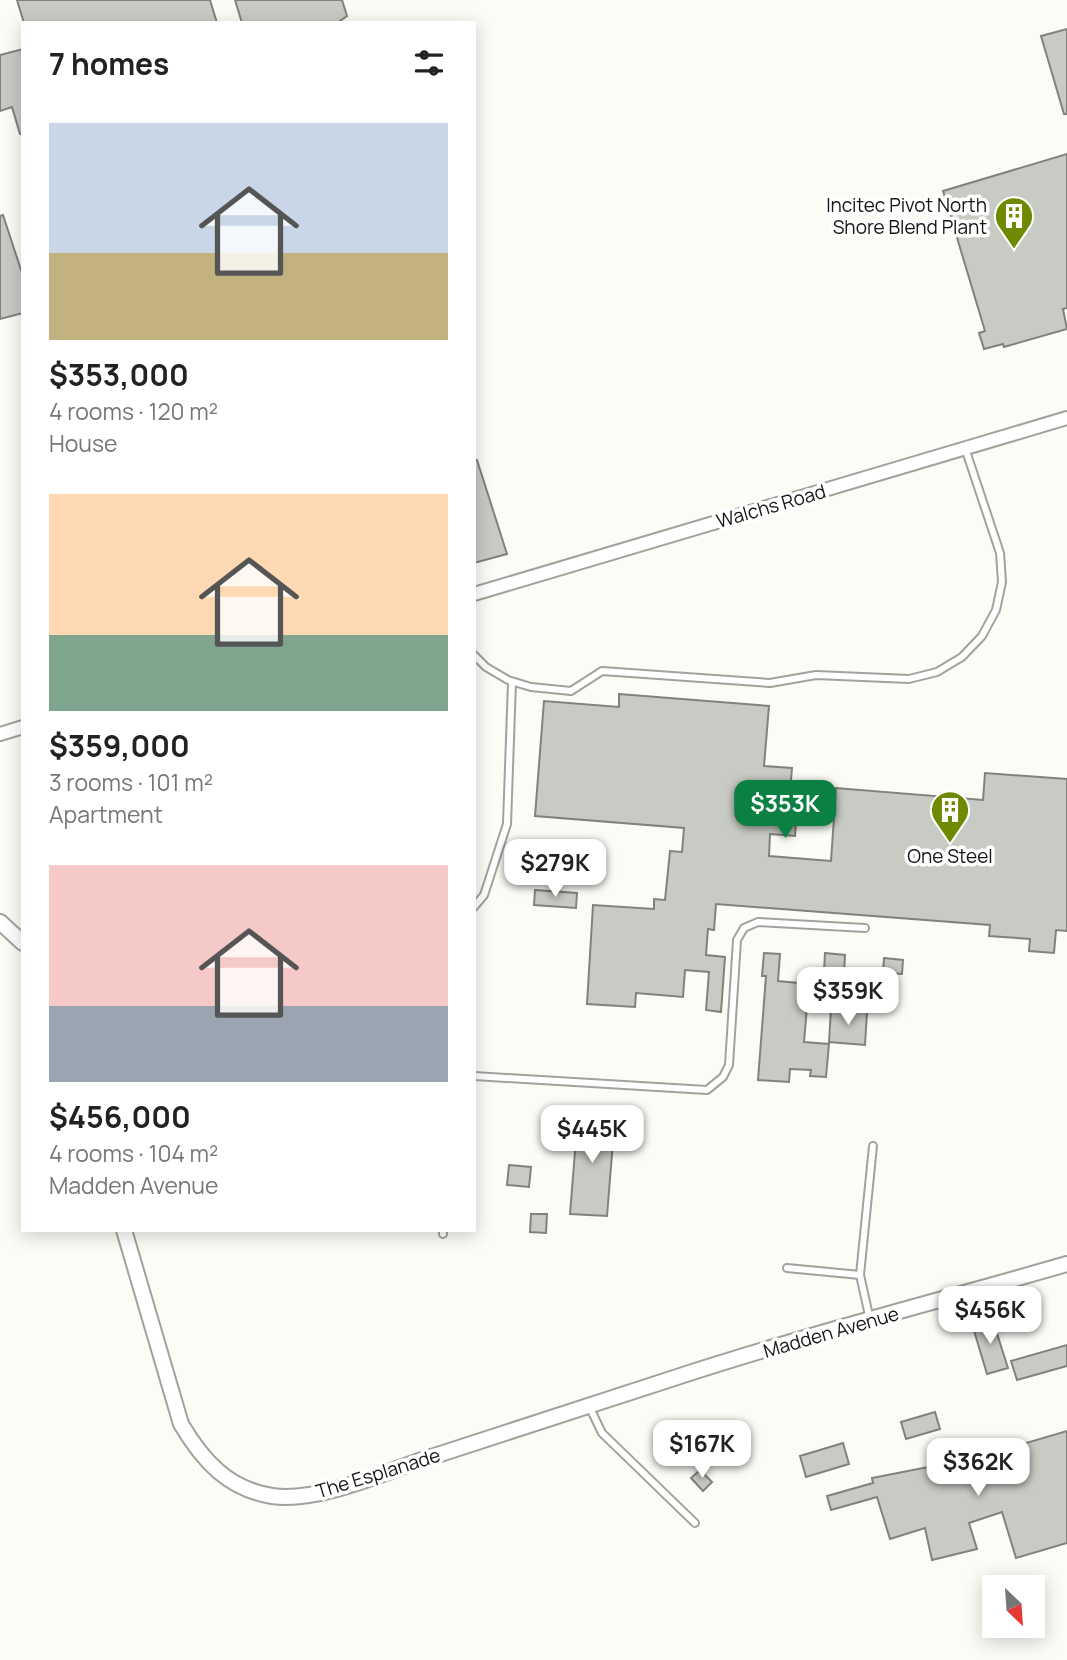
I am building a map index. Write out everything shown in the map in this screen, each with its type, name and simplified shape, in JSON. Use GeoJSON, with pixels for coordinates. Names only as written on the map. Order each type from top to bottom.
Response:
{"type":"FeatureCollection","features":[{"type":"Feature","properties":{"kind":"street","name":"Walchs Road"},"geometry":{"type":"LineString","coordinates":[[476,593],[1067,418]]}},
{"type":"Feature","properties":{"kind":"street"},"geometry":{"type":"LineString","coordinates":[[0,734],[21,728]]}},
{"type":"Feature","properties":{"kind":"street"},"geometry":{"type":"LineString","coordinates":[[0,922],[21,941]]}},
{"type":"Feature","properties":{"kind":"street","name":"The Esplanade"},"geometry":{"type":"LineString","coordinates":[[125,1232],[181,1424],[211,1466],[243,1489],[274,1496],[300,1496],[330,1489],[676,1377]]}},
{"type":"Feature","properties":{"kind":"street","name":"Madden Avenue"},"geometry":{"type":"LineString","coordinates":[[676,1377],[1067,1264]]}},
{"type":"Feature","properties":{"kind":"lane"},"geometry":{"type":"LineString","coordinates":[[476,657],[486,667],[512,682],[571,691],[602,671],[770,683],[816,675],[894,680],[923,676],[950,665],[973,647],[990,623],[1002,582],[1000,553],[965,448]]}},
{"type":"Feature","properties":{"kind":"lane"},"geometry":{"type":"LineString","coordinates":[[476,905],[484,895],[507,824],[512,682]]}},
{"type":"Feature","properties":{"kind":"lane"},"geometry":{"type":"LineString","coordinates":[[476,1076],[707,1090],[723,1077],[729,1065],[737,940],[744,928],[758,922],[865,928]]}},
{"type":"Feature","properties":{"kind":"lane"},"geometry":{"type":"LineString","coordinates":[[870,1321],[860,1275],[873,1146]]}},
{"type":"Feature","properties":{"kind":"lane"},"geometry":{"type":"LineString","coordinates":[[788,1268],[860,1275]]}},
{"type":"Feature","properties":{"kind":"lane"},"geometry":{"type":"LineString","coordinates":[[589,1406],[602,1433],[695,1523]]}},
{"type":"Feature","properties":{"kind":"building"},"geometry":{"type":"Polygon","coordinates":[[[17,0],[210,0],[216,21],[23,21],[17,0]]]}},
{"type":"Feature","properties":{"kind":"building"},"geometry":{"type":"Polygon","coordinates":[[[235,0],[342,0],[347,16],[340,21],[241,21],[235,0]]]}},
{"type":"Feature","properties":{"kind":"building"},"geometry":{"type":"Polygon","coordinates":[[[1067,29],[1067,114],[1064,114],[1041,36],[1067,29]]]}},
{"type":"Feature","properties":{"kind":"building"},"geometry":{"type":"Polygon","coordinates":[[[21,50],[21,134],[12,107],[0,111],[0,55],[21,50]]]}},
{"type":"Feature","properties":{"kind":"building","name":"Incitec Pivot North Shore Blend Plant"},"geometry":{"type":"Polygon","coordinates":[[[1067,154],[1067,308],[1063,309],[1067,329],[1004,347],[1003,344],[984,349],[979,333],[985,331],[943,191],[1067,154]]]}},
{"type":"Feature","properties":{"kind":"building"},"geometry":{"type":"Polygon","coordinates":[[[3,215],[21,270],[21,314],[0,319],[0,216],[3,215]]]}},
{"type":"Feature","properties":{"kind":"building"},"geometry":{"type":"Polygon","coordinates":[[[476,460],[507,554],[476,562],[476,460]]]}},
{"type":"Feature","properties":{"kind":"building","name":"One Steel"},"geometry":{"type":"Polygon","coordinates":[[[619,694],[769,706],[764,766],[792,768],[790,792],[798,793],[795,836],[770,834],[769,856],[831,861],[836,788],[983,800],[985,773],[1067,779],[1067,931],[1056,930],[1054,953],[1029,951],[1030,939],[989,936],[990,925],[716,904],[714,930],[708,929],[706,955],[725,957],[721,1012],[706,1010],[709,972],[685,970],[683,997],[636,993],[635,1007],[587,1004],[593,905],[654,909],[654,899],[665,900],[670,851],[682,852],[684,828],[535,816],[544,701],[619,707],[619,694]]]}},
{"type":"Feature","properties":{"kind":"building"},"geometry":{"type":"Polygon","coordinates":[[[535,890],[577,893],[576,908],[534,905],[535,890]]]}},
{"type":"Feature","properties":{"kind":"building"},"geometry":{"type":"Polygon","coordinates":[[[764,953],[780,954],[778,981],[809,984],[804,1042],[829,1044],[826,1077],[810,1076],[811,1070],[790,1069],[789,1082],[758,1080],[766,976],[762,976],[764,953]]]}},
{"type":"Feature","properties":{"kind":"building"},"geometry":{"type":"Polygon","coordinates":[[[825,953],[845,955],[844,973],[824,971],[825,953]]]}},
{"type":"Feature","properties":{"kind":"building"},"geometry":{"type":"Polygon","coordinates":[[[884,958],[903,960],[902,974],[883,973],[884,958]]]}},
{"type":"Feature","properties":{"kind":"building"},"geometry":{"type":"Polygon","coordinates":[[[831,1009],[867,1012],[865,1045],[829,1042],[831,1009]]]}},
{"type":"Feature","properties":{"kind":"building"},"geometry":{"type":"Polygon","coordinates":[[[578,1114],[615,1117],[607,1216],[570,1214],[578,1114]]]}},
{"type":"Feature","properties":{"kind":"building"},"geometry":{"type":"Polygon","coordinates":[[[509,1165],[531,1167],[529,1187],[507,1185],[509,1165]]]}},
{"type":"Feature","properties":{"kind":"building"},"geometry":{"type":"Polygon","coordinates":[[[531,1214],[547,1214],[546,1233],[530,1232],[531,1214]]]}},
{"type":"Feature","properties":{"kind":"building"},"geometry":{"type":"Polygon","coordinates":[[[992,1318],[1008,1368],[987,1374],[972,1324],[992,1318]]]}},
{"type":"Feature","properties":{"kind":"building"},"geometry":{"type":"Polygon","coordinates":[[[1067,1345],[1067,1366],[1017,1380],[1011,1361],[1067,1345]]]}},
{"type":"Feature","properties":{"kind":"building"},"geometry":{"type":"Polygon","coordinates":[[[935,1412],[940,1429],[906,1439],[901,1422],[935,1412]]]}},
{"type":"Feature","properties":{"kind":"building"},"geometry":{"type":"Polygon","coordinates":[[[1067,1431],[1067,1543],[1016,1558],[1002,1512],[969,1523],[977,1549],[932,1560],[925,1528],[890,1539],[877,1497],[831,1510],[827,1496],[873,1483],[872,1478],[979,1457],[1067,1431]]]}},
{"type":"Feature","properties":{"kind":"building"},"geometry":{"type":"Polygon","coordinates":[[[843,1443],[849,1464],[806,1477],[800,1456],[843,1443]]]}},
{"type":"Feature","properties":{"kind":"building"},"geometry":{"type":"Polygon","coordinates":[[[700,1470],[712,1482],[703,1491],[691,1478],[700,1470]]]}},
{"type":"Feature","properties":{"kind":"place","name":"Incitec Pivot North Shore Blend Plant"},"geometry":{"type":"Point","coordinates":[1014,250]}},
{"type":"Feature","properties":{"kind":"place","name":"One Steel"},"geometry":{"type":"Point","coordinates":[950,844]}}]}
